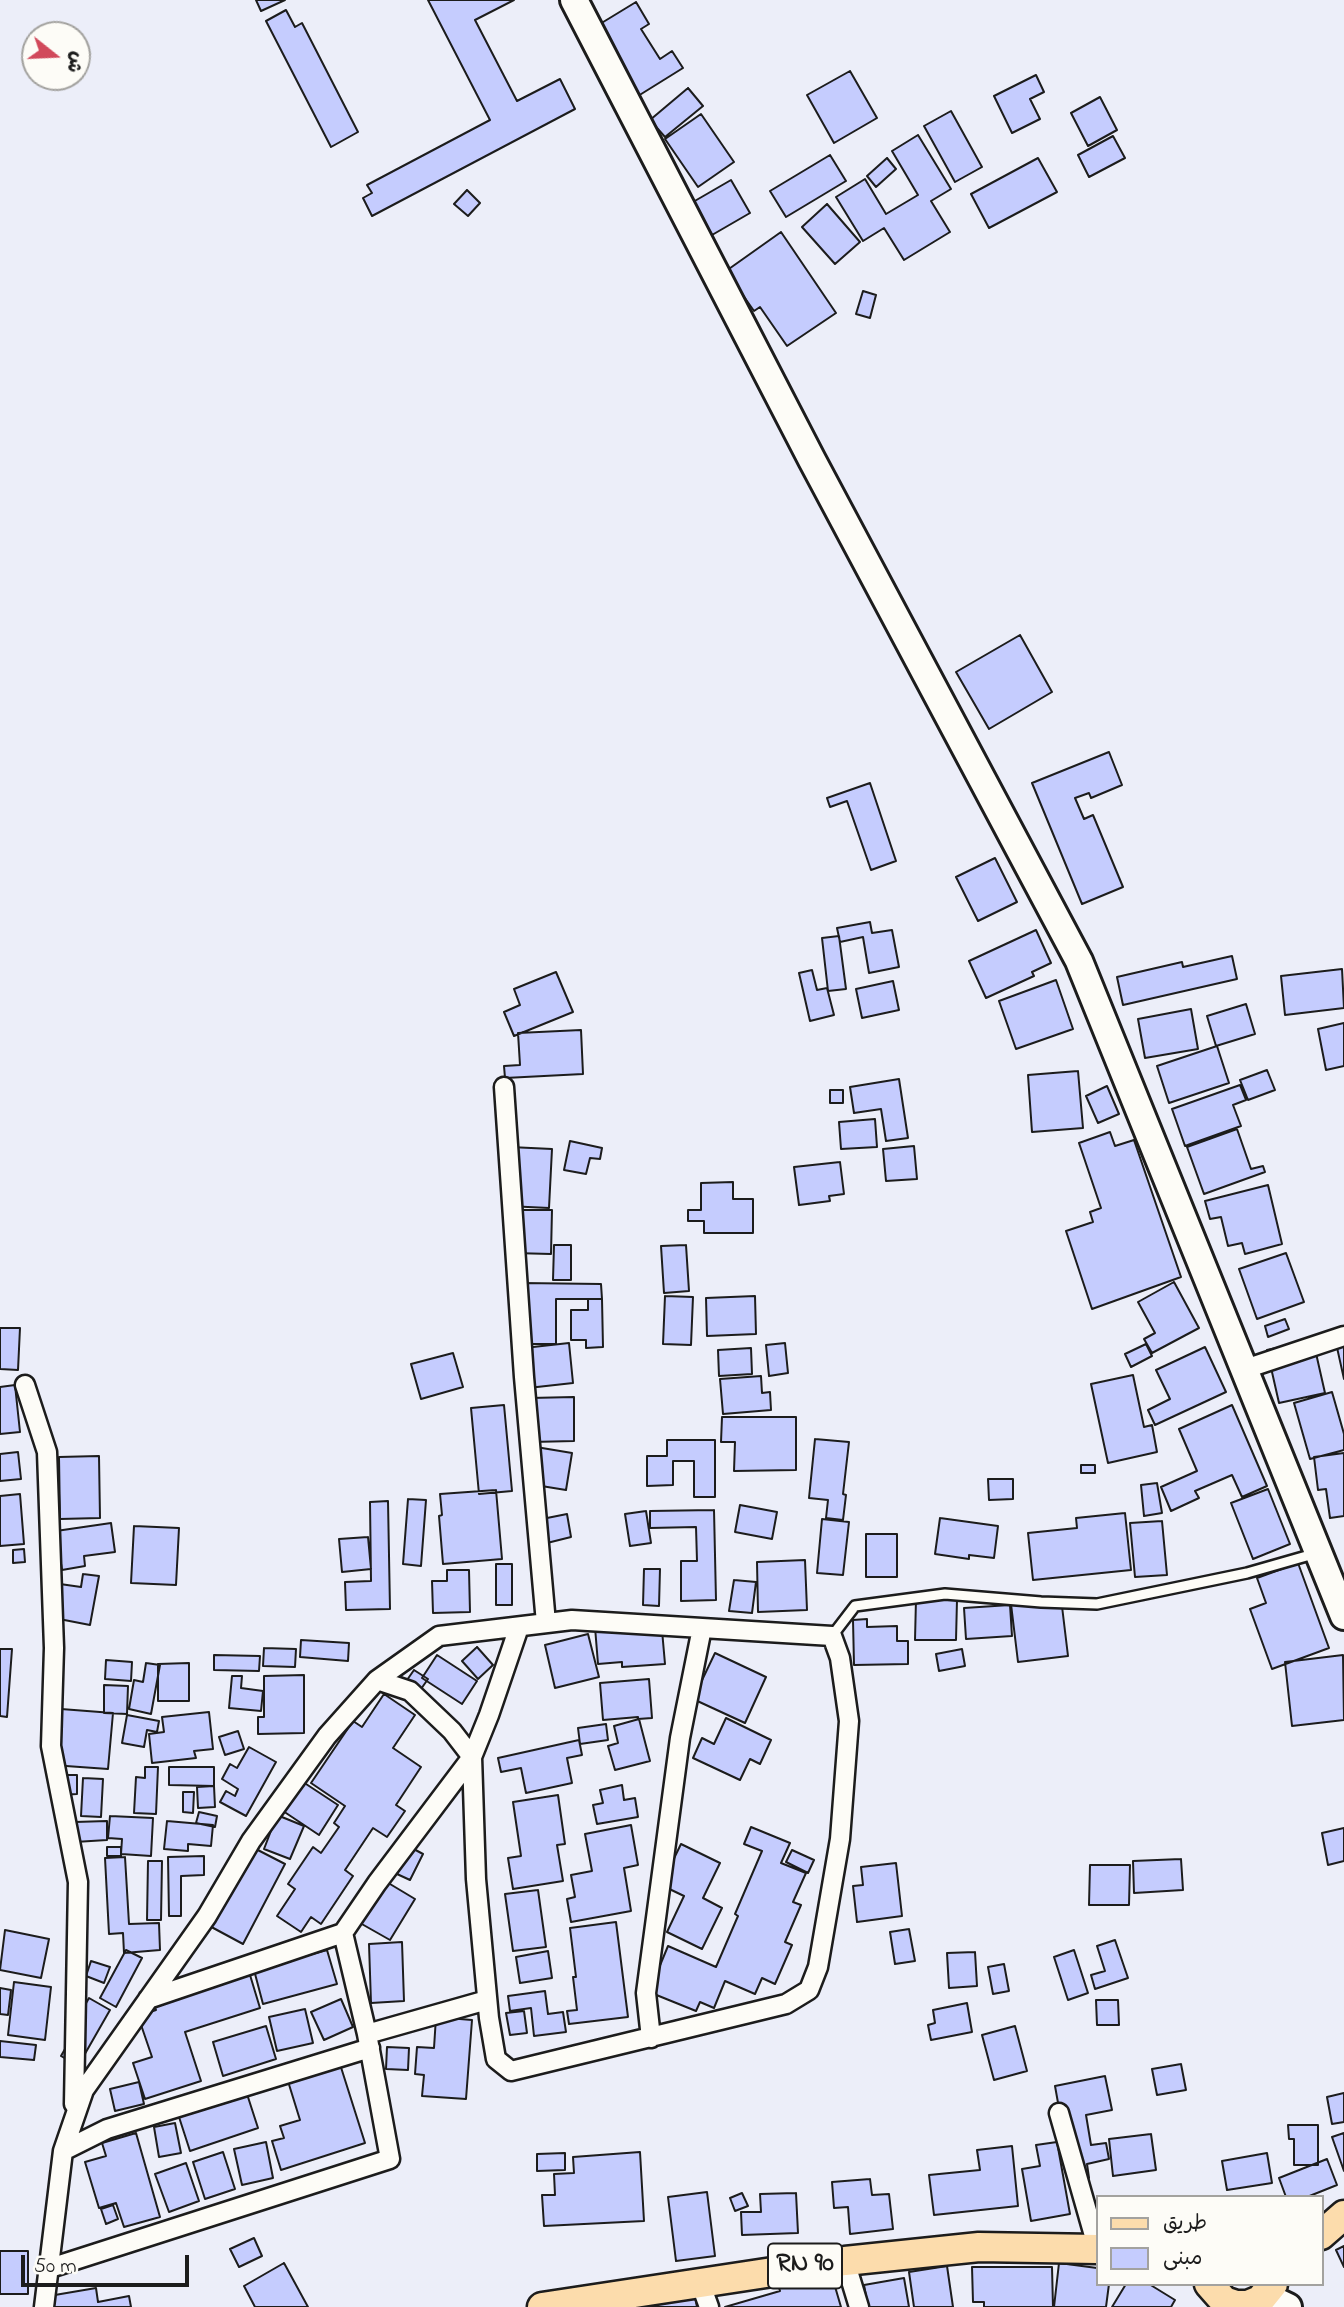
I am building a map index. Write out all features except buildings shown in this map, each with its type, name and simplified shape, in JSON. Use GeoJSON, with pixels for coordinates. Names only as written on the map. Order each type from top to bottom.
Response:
{"type":"FeatureCollection","features":[{"type":"Feature","properties":{"kind":"main road"},"geometry":{"type":"LineString","coordinates":[[574,0],[812,460],[1079,961],[1344,1616]]}},
{"type":"Feature","properties":{"kind":"main road"},"geometry":{"type":"LineString","coordinates":[[1323,2210],[1344,2203]]}},
{"type":"Feature","properties":{"kind":"main road"},"geometry":{"type":"LineString","coordinates":[[1323,2233],[1344,2216]]}},
{"type":"Feature","properties":{"kind":"main road","name":"RN 90"},"geometry":{"type":"LineString","coordinates":[[554,2306],[704,2294],[845,2260],[979,2247],[1069,2250],[1096,2248]]}},
{"type":"Feature","properties":{"kind":"main road","name":"RN 90"},"geometry":{"type":"LineString","coordinates":[[1069,2250],[1096,2255]]}},
{"type":"Feature","properties":{"kind":"main road"},"geometry":{"type":"LineString","coordinates":[[1211,2294],[1236,2305],[1248,2305],[1269,2299]]}},
{"type":"Feature","properties":{"kind":"street"},"geometry":{"type":"LineString","coordinates":[[504,1087],[524,1377],[546,1623]]}},
{"type":"Feature","properties":{"kind":"street"},"geometry":{"type":"LineString","coordinates":[[1245,1369],[1344,1336]]}},
{"type":"Feature","properties":{"kind":"street"},"geometry":{"type":"LineString","coordinates":[[25,1385],[47,1452],[54,1648],[51,1746],[78,1882],[74,2119]]}},
{"type":"Feature","properties":{"kind":"street"},"geometry":{"type":"LineString","coordinates":[[44,2307],[63,2151],[84,2090],[207,1916],[251,1841],[327,1735],[377,1680],[439,1636],[572,1620],[832,1636],[840,1658],[849,1721],[840,1839],[818,1966],[809,1990],[786,2004],[512,2071],[496,2059],[487,2000],[476,1880],[472,1757],[452,1731],[410,1691],[377,1680]]}},
{"type":"Feature","properties":{"kind":"street"},"geometry":{"type":"LineString","coordinates":[[148,1999],[343,1933],[377,1883],[472,1757],[519,1627]]}},
{"type":"Feature","properties":{"kind":"street"},"geometry":{"type":"LineString","coordinates":[[651,2038],[646,1993],[680,1738],[702,1628]]}},
{"type":"Feature","properties":{"kind":"street"},"geometry":{"type":"LineString","coordinates":[[47,2269],[390,2159],[368,2041],[343,1933]]}},
{"type":"Feature","properties":{"kind":"street"},"geometry":{"type":"LineString","coordinates":[[63,2151],[107,2129],[487,2000]]}},
{"type":"Feature","properties":{"kind":"street"},"geometry":{"type":"LineString","coordinates":[[1059,2113],[1096,2244]]}},
{"type":"Feature","properties":{"kind":"street"},"geometry":{"type":"LineString","coordinates":[[845,2260],[859,2307]]}},
{"type":"Feature","properties":{"kind":"lane"},"geometry":{"type":"LineString","coordinates":[[832,1636],[855,1606],[946,1594],[1097,1604],[1247,1573],[1319,1553]]}}]}
